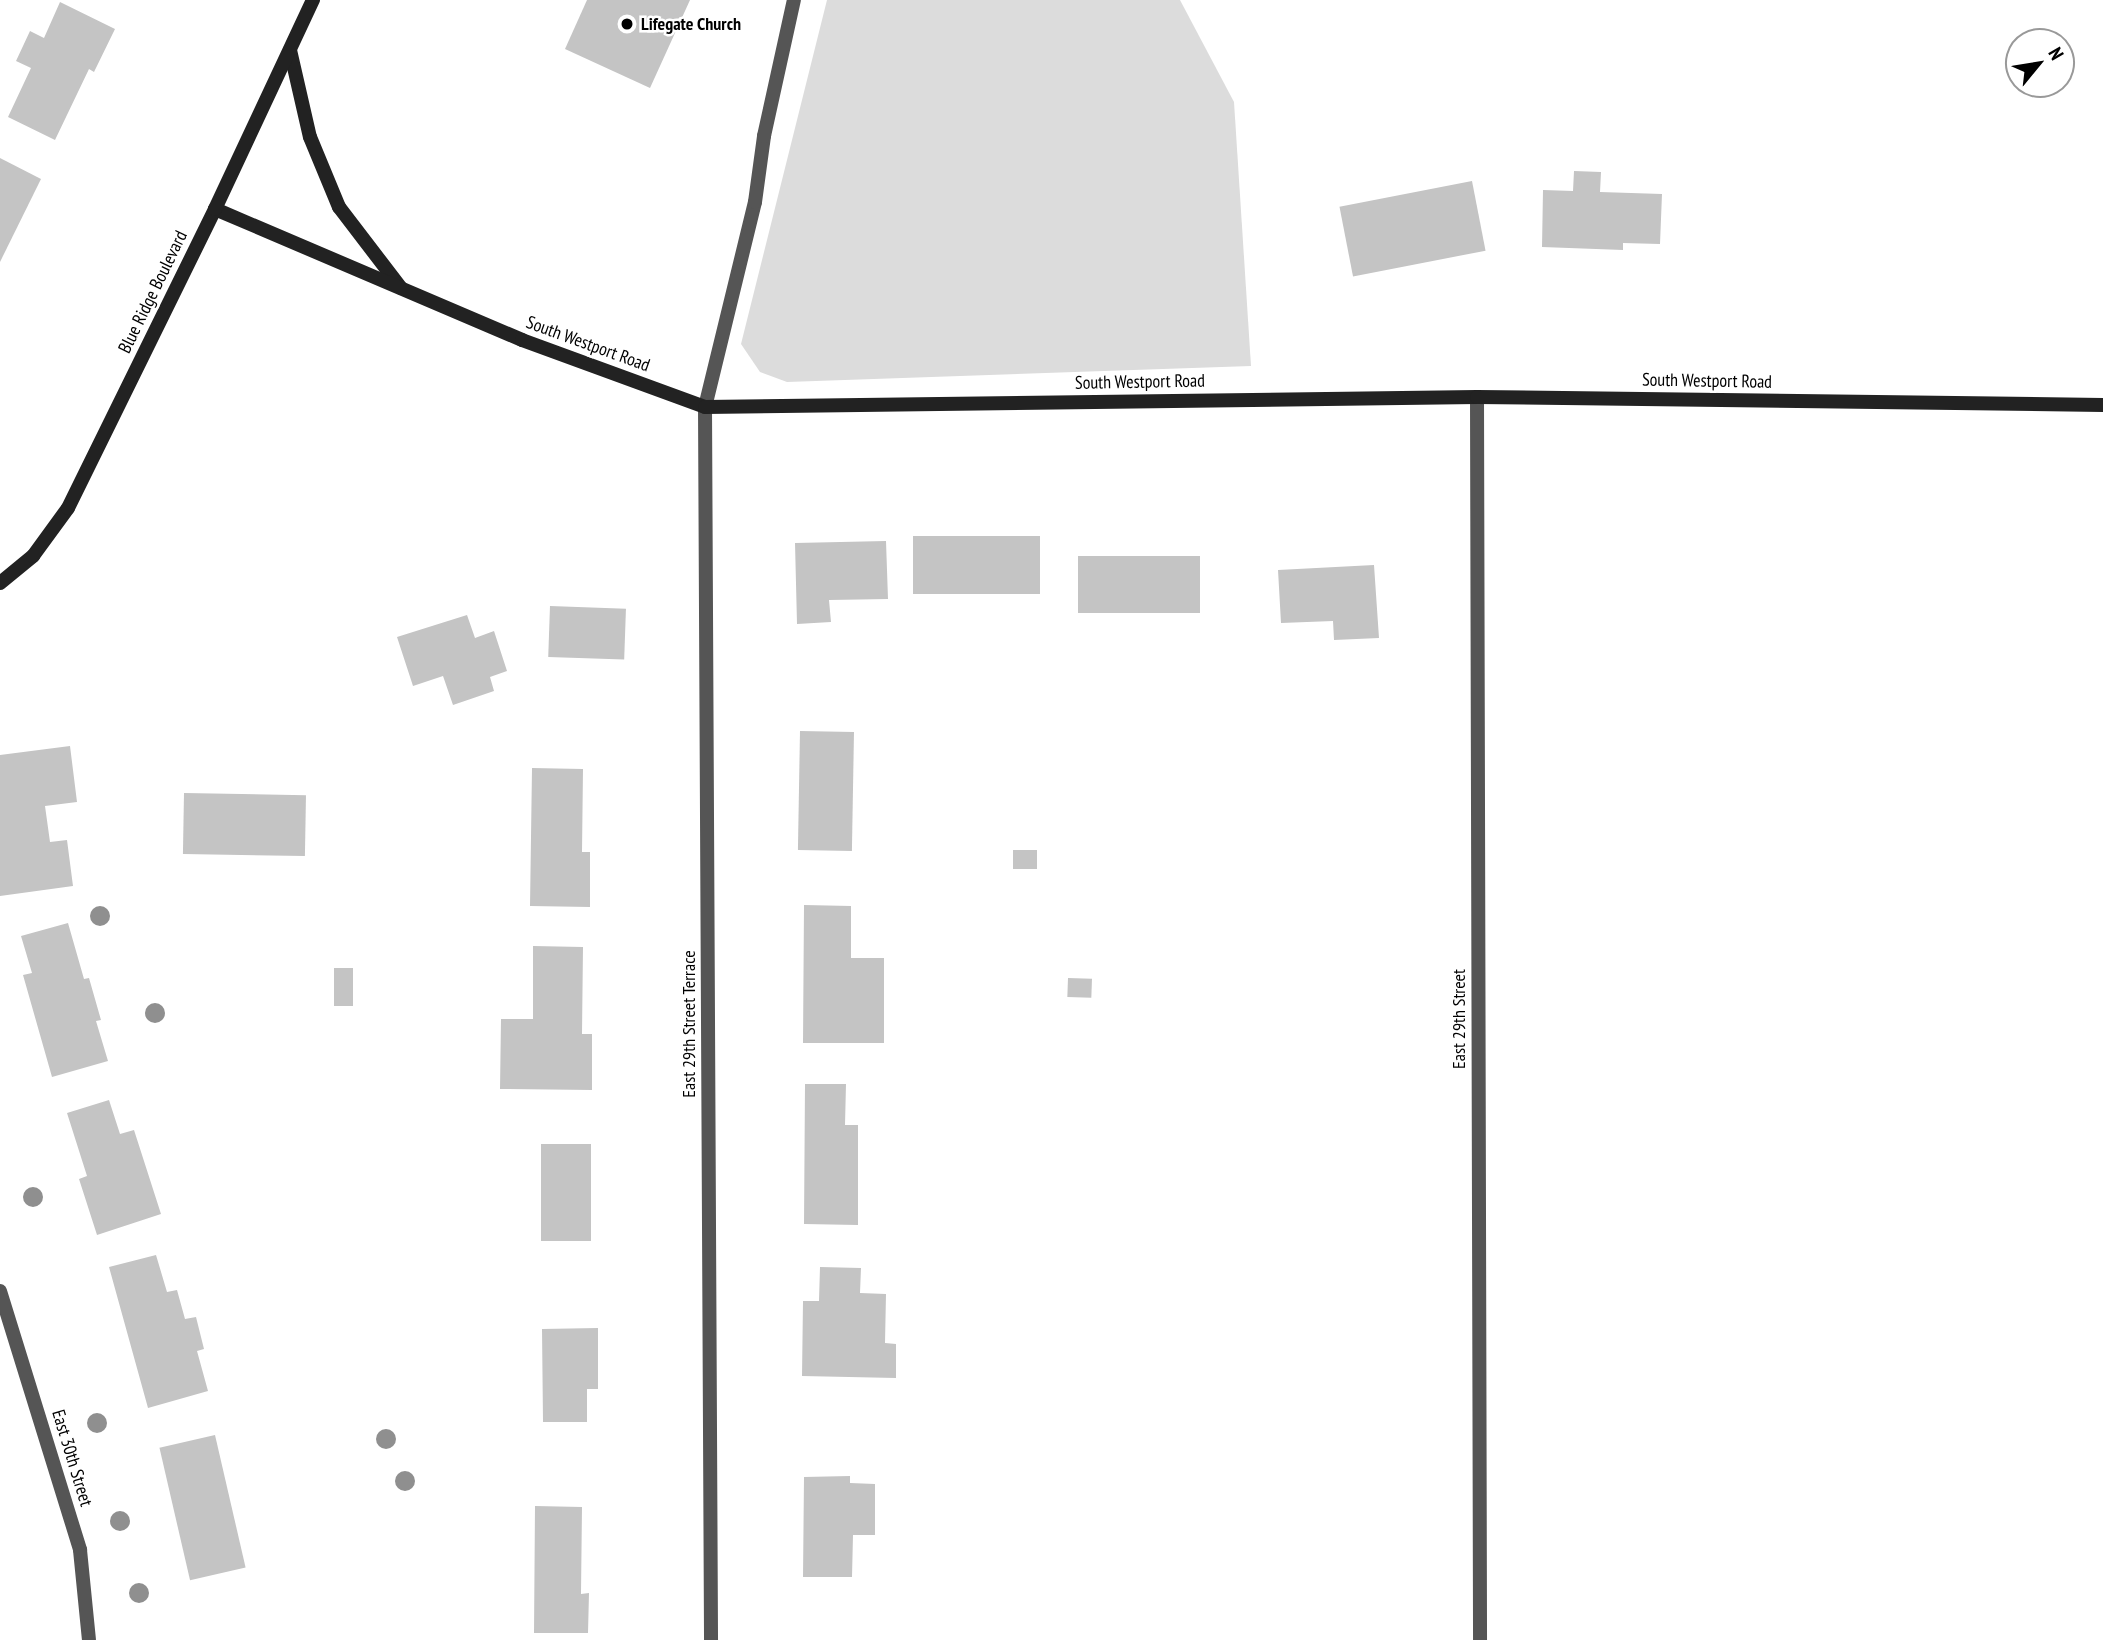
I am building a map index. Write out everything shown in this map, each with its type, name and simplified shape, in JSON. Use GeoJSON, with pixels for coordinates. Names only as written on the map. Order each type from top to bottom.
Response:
{"type":"FeatureCollection","features":[{"type":"Feature","properties":{"kind":"street","name":"Blue Ridge Boulevard"},"geometry":{"type":"LineString","coordinates":[[0,583],[33,556],[68,508],[215,209],[313,0]]}},
{"type":"Feature","properties":{"kind":"street","name":"East 29th Street Terrace"},"geometry":{"type":"LineString","coordinates":[[711,1640],[705,407],[755,202],[764,136],[794,0]]}},
{"type":"Feature","properties":{"kind":"street"},"geometry":{"type":"LineString","coordinates":[[290,50],[310,137],[339,208],[402,289]]}},
{"type":"Feature","properties":{"kind":"street","name":"South Westport Road"},"geometry":{"type":"LineString","coordinates":[[215,209],[522,341],[705,407],[1477,397],[2103,405]]}},
{"type":"Feature","properties":{"kind":"street","name":"East 29th Street"},"geometry":{"type":"LineString","coordinates":[[1477,397],[1480,1640]]}},
{"type":"Feature","properties":{"kind":"street","name":"East 30th Street"},"geometry":{"type":"LineString","coordinates":[[0,1292],[80,1550],[89,1640]]}},
{"type":"Feature","properties":{"kind":"shaded area"},"geometry":{"type":"Polygon","coordinates":[[[827,0],[1180,0],[1234,102],[1251,366],[787,382],[760,372],[741,344],[827,0]]]}},
{"type":"Feature","properties":{"kind":"building","name":"Lifegate Church"},"geometry":{"type":"Polygon","coordinates":[[[587,0],[690,0],[650,88],[565,49],[587,0]]]}},
{"type":"Feature","properties":{"kind":"building"},"geometry":{"type":"Polygon","coordinates":[[[60,2],[115,29],[94,72],[89,69],[55,140],[8,117],[31,68],[16,61],[30,31],[44,38],[60,2]]]}},
{"type":"Feature","properties":{"kind":"building"},"geometry":{"type":"Polygon","coordinates":[[[0,158],[41,179],[0,262],[0,158]]]}},
{"type":"Feature","properties":{"kind":"building"},"geometry":{"type":"Polygon","coordinates":[[[1574,171],[1601,172],[1600,192],[1662,194],[1660,244],[1623,243],[1623,250],[1542,247],[1543,190],[1573,191],[1574,171]]]}},
{"type":"Feature","properties":{"kind":"building"},"geometry":{"type":"Polygon","coordinates":[[[1472,181],[1486,251],[1353,276],[1339,207],[1472,181]]]}},
{"type":"Feature","properties":{"kind":"building"},"geometry":{"type":"Polygon","coordinates":[[[913,536],[1040,536],[1040,594],[913,594],[913,536]]]}},
{"type":"Feature","properties":{"kind":"building"},"geometry":{"type":"Polygon","coordinates":[[[886,541],[888,599],[829,600],[831,622],[797,624],[795,543],[886,541]]]}},
{"type":"Feature","properties":{"kind":"building"},"geometry":{"type":"Polygon","coordinates":[[[1078,556],[1200,556],[1200,613],[1078,613],[1078,556]]]}},
{"type":"Feature","properties":{"kind":"building"},"geometry":{"type":"Polygon","coordinates":[[[1374,565],[1379,638],[1334,640],[1333,621],[1281,623],[1278,570],[1374,565]]]}},
{"type":"Feature","properties":{"kind":"building"},"geometry":{"type":"Polygon","coordinates":[[[550,606],[626,609],[624,660],[548,657],[550,606]]]}},
{"type":"Feature","properties":{"kind":"building"},"geometry":{"type":"Polygon","coordinates":[[[467,615],[475,638],[494,631],[507,671],[490,677],[494,691],[453,705],[443,676],[413,686],[397,637],[467,615]]]}},
{"type":"Feature","properties":{"kind":"building"},"geometry":{"type":"Polygon","coordinates":[[[800,731],[854,732],[852,851],[798,850],[800,731]]]}},
{"type":"Feature","properties":{"kind":"building"},"geometry":{"type":"Polygon","coordinates":[[[70,746],[77,802],[45,806],[50,842],[67,840],[73,886],[0,896],[0,755],[70,746]]]}},
{"type":"Feature","properties":{"kind":"building"},"geometry":{"type":"Polygon","coordinates":[[[532,768],[583,769],[582,852],[590,852],[590,907],[530,906],[532,768]]]}},
{"type":"Feature","properties":{"kind":"building"},"geometry":{"type":"Polygon","coordinates":[[[184,793],[306,795],[305,856],[183,854],[184,793]]]}},
{"type":"Feature","properties":{"kind":"building"},"geometry":{"type":"Polygon","coordinates":[[[1013,850],[1037,850],[1037,869],[1013,869],[1013,850]]]}},
{"type":"Feature","properties":{"kind":"building"},"geometry":{"type":"Polygon","coordinates":[[[804,905],[851,906],[851,958],[884,958],[884,1043],[803,1043],[804,905]]]}},
{"type":"Feature","properties":{"kind":"building"},"geometry":{"type":"Polygon","coordinates":[[[68,923],[84,979],[89,978],[101,1020],[96,1021],[108,1061],[52,1077],[23,975],[32,973],[21,936],[68,923]]]}},
{"type":"Feature","properties":{"kind":"building"},"geometry":{"type":"Polygon","coordinates":[[[533,946],[583,947],[582,1034],[592,1034],[592,1090],[500,1089],[501,1019],[533,1019],[533,946]]]}},
{"type":"Feature","properties":{"kind":"building"},"geometry":{"type":"Polygon","coordinates":[[[334,968],[353,968],[353,1006],[334,1006],[334,968]]]}},
{"type":"Feature","properties":{"kind":"building"},"geometry":{"type":"Polygon","coordinates":[[[1068,978],[1092,979],[1091,998],[1067,997],[1068,978]]]}},
{"type":"Feature","properties":{"kind":"building"},"geometry":{"type":"Polygon","coordinates":[[[805,1084],[846,1084],[845,1125],[858,1125],[858,1225],[804,1224],[805,1084]]]}},
{"type":"Feature","properties":{"kind":"building"},"geometry":{"type":"Polygon","coordinates":[[[109,1100],[120,1134],[134,1130],[161,1214],[97,1235],[79,1179],[87,1176],[67,1113],[109,1100]]]}},
{"type":"Feature","properties":{"kind":"building"},"geometry":{"type":"Polygon","coordinates":[[[541,1144],[591,1144],[591,1241],[541,1241],[541,1144]]]}},
{"type":"Feature","properties":{"kind":"building"},"geometry":{"type":"Polygon","coordinates":[[[156,1255],[167,1292],[177,1290],[185,1319],[196,1317],[204,1349],[197,1351],[208,1391],[148,1408],[109,1267],[156,1255]]]}},
{"type":"Feature","properties":{"kind":"building"},"geometry":{"type":"Polygon","coordinates":[[[820,1267],[861,1268],[860,1293],[886,1294],[885,1343],[896,1344],[896,1378],[802,1376],[803,1301],[819,1301],[820,1267]]]}},
{"type":"Feature","properties":{"kind":"building"},"geometry":{"type":"Polygon","coordinates":[[[598,1328],[598,1389],[587,1389],[587,1422],[543,1422],[542,1329],[598,1328]]]}},
{"type":"Feature","properties":{"kind":"building"},"geometry":{"type":"Polygon","coordinates":[[[215,1435],[246,1568],[190,1580],[159,1448],[215,1435]]]}},
{"type":"Feature","properties":{"kind":"building"},"geometry":{"type":"Polygon","coordinates":[[[850,1476],[850,1483],[875,1484],[875,1535],[853,1535],[852,1577],[803,1577],[804,1477],[850,1476]]]}},
{"type":"Feature","properties":{"kind":"building"},"geometry":{"type":"Polygon","coordinates":[[[535,1506],[582,1507],[581,1594],[589,1593],[588,1633],[534,1633],[535,1506]]]}},
{"type":"Feature","properties":{"kind":"place","name":"Lifegate Church"},"geometry":{"type":"Point","coordinates":[627,24]}}]}
